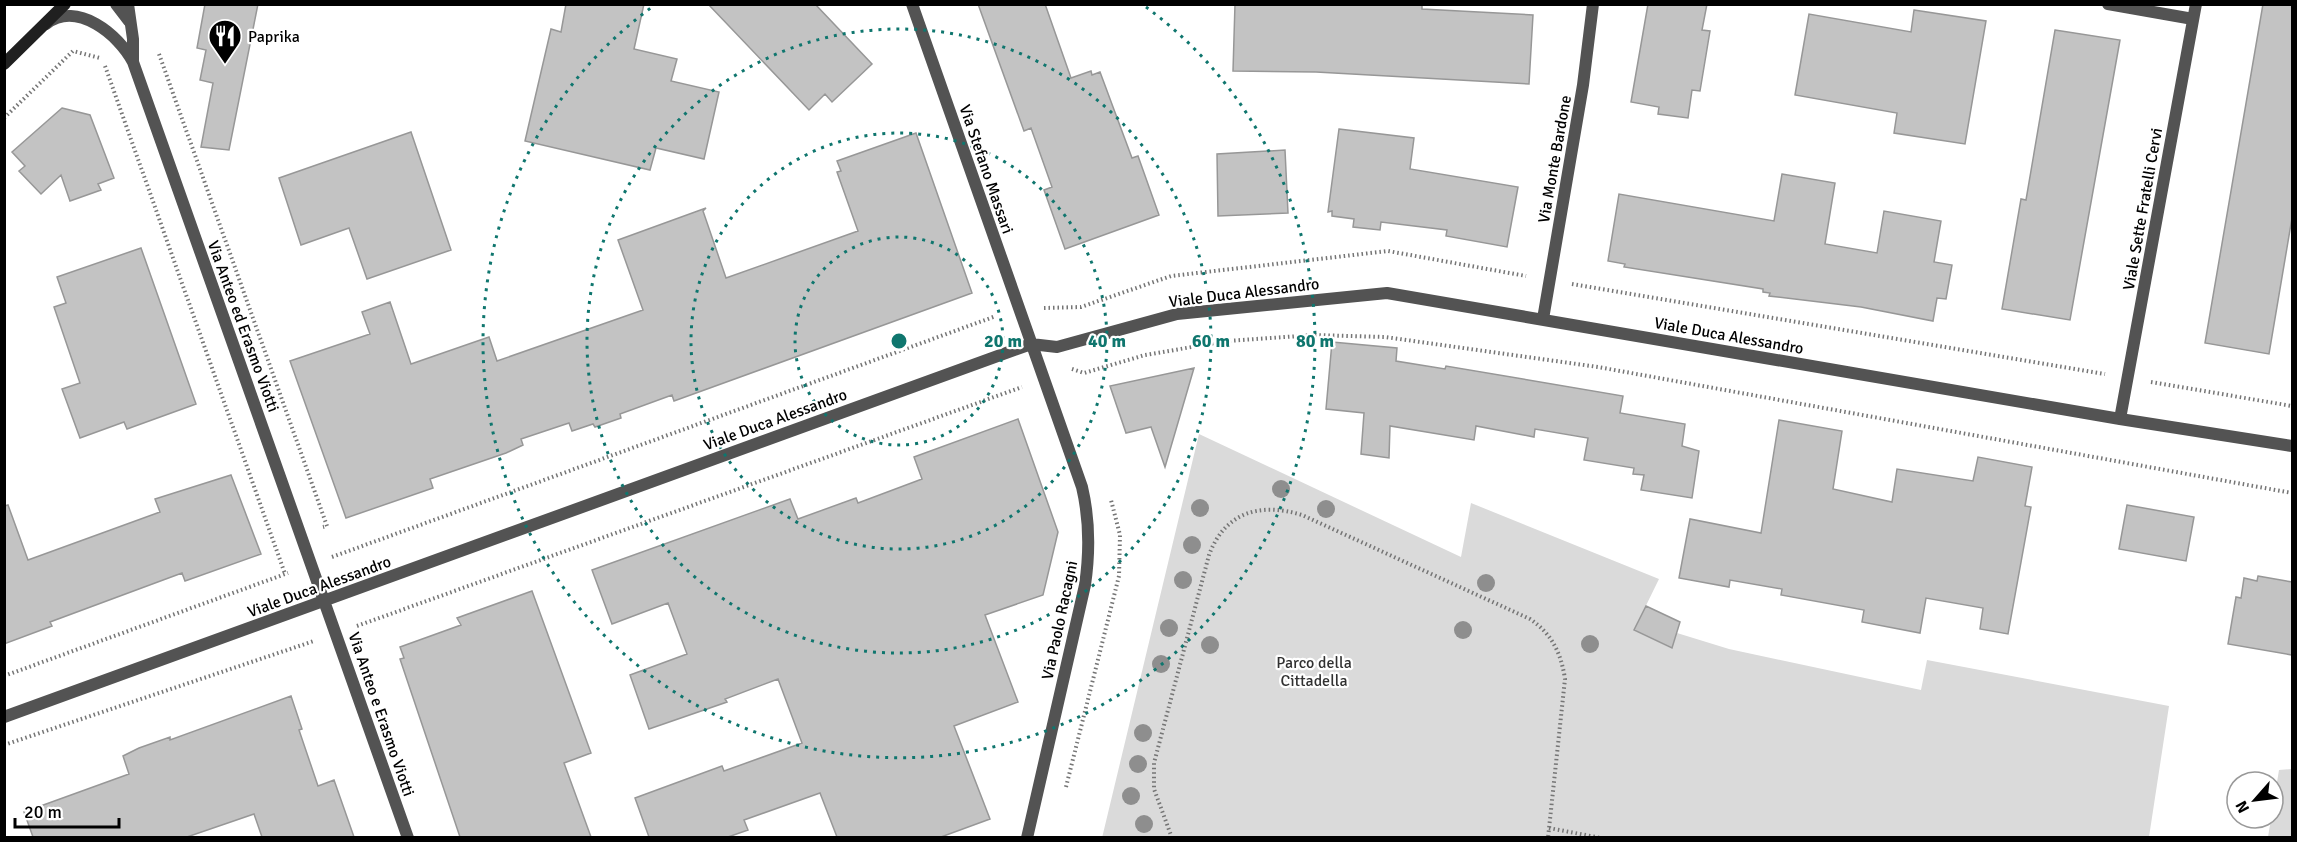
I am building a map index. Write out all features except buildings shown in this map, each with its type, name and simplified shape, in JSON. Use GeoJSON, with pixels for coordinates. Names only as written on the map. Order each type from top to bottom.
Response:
{"type":"FeatureCollection","features":[{"type":"Feature","properties":{"kind":"main road"},"geometry":{"type":"LineString","coordinates":[[4,64],[65,4]]}},
{"type":"Feature","properties":{"kind":"street","name":"Via Anteo ed Erasmo Viotti"},"geometry":{"type":"LineString","coordinates":[[116,4],[130,25]]}},
{"type":"Feature","properties":{"kind":"street","name":"Via Anteo ed Erasmo Viotti"},"geometry":{"type":"LineString","coordinates":[[128,4],[134,39],[133,62]]}},
{"type":"Feature","properties":{"kind":"street","name":"Via Stefano Massari"},"geometry":{"type":"LineString","coordinates":[[912,4],[1031,344]]}},
{"type":"Feature","properties":{"kind":"street","name":"Via Monte Bardone"},"geometry":{"type":"LineString","coordinates":[[1544,319],[1583,86],[1593,4]]}},
{"type":"Feature","properties":{"kind":"street"},"geometry":{"type":"LineString","coordinates":[[2108,4],[2193,19]]}},
{"type":"Feature","properties":{"kind":"street","name":"Viale Sette Fratelli Cervi"},"geometry":{"type":"LineString","coordinates":[[2120,419],[2196,4]]}},
{"type":"Feature","properties":{"kind":"street","name":"Via Anteo ed Erasmo Viotti"},"geometry":{"type":"LineString","coordinates":[[43,26],[55,18],[66,16],[96,24],[113,37],[133,62],[324,601]]}},
{"type":"Feature","properties":{"kind":"street","name":"Viale Duca Alessandro"},"geometry":{"type":"LineString","coordinates":[[4,717],[1031,344],[1057,347],[1178,314],[1387,293],[2292,447]]}},
{"type":"Feature","properties":{"kind":"street","name":"Via Paolo Racagni"},"geometry":{"type":"LineString","coordinates":[[1027,837],[1081,604],[1089,548],[1087,508],[1082,487],[1031,344]]}},
{"type":"Feature","properties":{"kind":"street","name":"Via Anteo e Erasmo Viotti"},"geometry":{"type":"LineString","coordinates":[[324,601],[408,837]]}},
{"type":"Feature","properties":{"kind":"path"},"geometry":{"type":"LineString","coordinates":[[4,118],[73,51],[102,58],[285,574]]}},
{"type":"Feature","properties":{"kind":"path"},"geometry":{"type":"LineString","coordinates":[[4,676],[1018,308],[1081,307],[1171,276],[1388,251],[2292,406]]}},
{"type":"Feature","properties":{"kind":"path"},"geometry":{"type":"LineString","coordinates":[[4,745],[336,633],[1072,369],[1084,373],[1145,355],[1227,341],[1314,335],[1384,337],[1598,367],[2292,493]]}},
{"type":"Feature","properties":{"kind":"path"},"geometry":{"type":"LineString","coordinates":[[1172,837],[1155,789],[1154,763],[1209,555],[1214,541],[1231,523],[1244,515],[1269,508],[1302,515],[1530,618],[1549,636],[1562,661],[1565,679],[1548,837]]}},
{"type":"Feature","properties":{"kind":"path"},"geometry":{"type":"LineString","coordinates":[[1549,828],[1601,837]]}},
{"type":"Feature","properties":{"kind":"green space","name":"Parco della Cittadella"},"geometry":{"type":"Polygon","coordinates":[[[1199,434],[1461,557],[1471,503],[1659,579],[1634,630],[1671,648],[1677,633],[1729,649],[1921,690],[1927,660],[2169,706],[2149,837],[1102,838],[1199,434]]]}},
{"type":"Feature","properties":{"kind":"green space"},"geometry":{"type":"Polygon","coordinates":[[[2292,769],[2292,837],[2268,837],[2269,830],[2285,830],[2285,770],[2279,770],[2292,769]]]}},
{"type":"Feature","properties":{"kind":"place","name":"Paprika"},"geometry":{"type":"Point","coordinates":[225,65]}}]}
